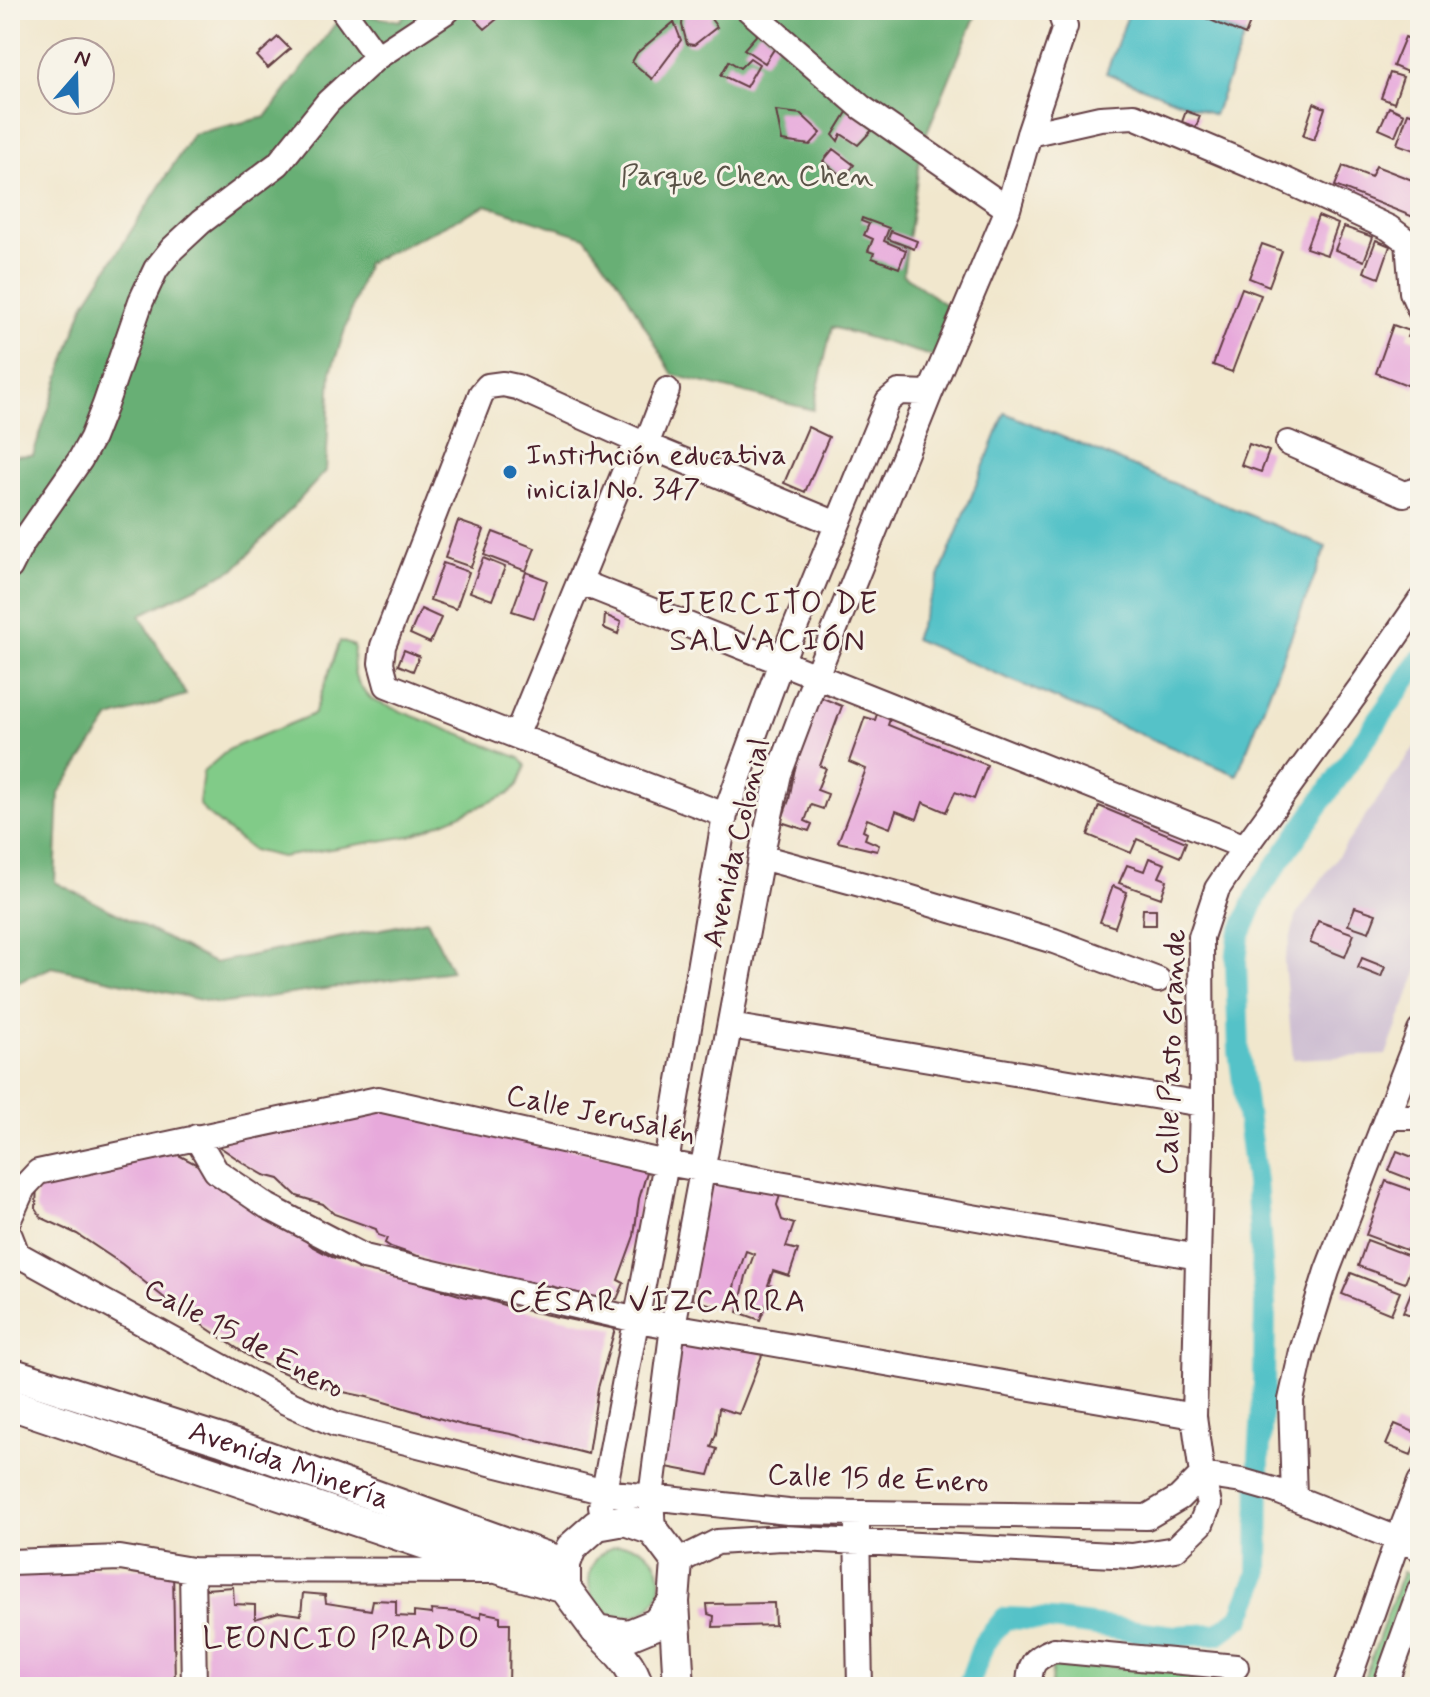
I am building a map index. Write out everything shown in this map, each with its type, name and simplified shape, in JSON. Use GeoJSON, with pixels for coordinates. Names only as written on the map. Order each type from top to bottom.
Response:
{"type":"FeatureCollection","features":[{"type":"Feature","properties":{"kind":"main road","name":"Avenida Minería"},"geometry":{"type":"LineString","coordinates":[[10,1373],[221,1440],[565,1576]]}},
{"type":"Feature","properties":{"kind":"main road","name":"Avenida Minería"},"geometry":{"type":"LineString","coordinates":[[10,1404],[506,1571],[565,1576]]}},
{"type":"Feature","properties":{"kind":"main road"},"geometry":{"type":"LineString","coordinates":[[638,1687],[637,1679],[617,1650],[596,1630],[565,1576],[571,1548],[597,1525],[625,1520],[653,1530],[677,1562],[674,1602],[679,1687]]}},
{"type":"Feature","properties":{"kind":"main road"},"geometry":{"type":"LineString","coordinates":[[596,1630],[629,1635],[656,1624],[674,1602]]}},
{"type":"Feature","properties":{"kind":"street"},"geometry":{"type":"LineString","coordinates":[[343,10],[377,57]]}},
{"type":"Feature","properties":{"kind":"street"},"geometry":{"type":"LineString","coordinates":[[10,567],[21,545],[92,438],[141,301],[156,269],[201,222],[278,164],[328,102],[377,57],[448,10]]}},
{"type":"Feature","properties":{"kind":"street"},"geometry":{"type":"LineString","coordinates":[[749,10],[861,107],[1008,209]]}},
{"type":"Feature","properties":{"kind":"street"},"geometry":{"type":"LineString","coordinates":[[930,393],[1008,209],[1065,27],[1059,10]]}},
{"type":"Feature","properties":{"kind":"street"},"geometry":{"type":"LineString","coordinates":[[1029,134],[1100,118],[1134,116],[1389,228],[1408,242],[1417,292]]}},
{"type":"Feature","properties":{"kind":"street"},"geometry":{"type":"LineString","coordinates":[[725,815],[387,685],[381,663],[383,646],[481,394],[488,386],[503,384],[517,387],[837,524]]}},
{"type":"Feature","properties":{"kind":"street"},"geometry":{"type":"LineString","coordinates":[[516,736],[580,582],[667,390]]}},
{"type":"Feature","properties":{"kind":"street","name":"Avenida Colonial"},"geometry":{"type":"LineString","coordinates":[[597,1525],[666,1163],[725,815],[781,662],[888,401],[899,392],[930,393],[779,774],[673,1326],[651,1497],[653,1530]]}},
{"type":"Feature","properties":{"kind":"street"},"geometry":{"type":"LineString","coordinates":[[1288,443],[1404,494],[1420,489]]}},
{"type":"Feature","properties":{"kind":"street"},"geometry":{"type":"LineString","coordinates":[[580,582],[1245,847]]}},
{"type":"Feature","properties":{"kind":"street","name":"Calle Pasto Grande"},"geometry":{"type":"LineString","coordinates":[[1202,1475],[1194,1416],[1202,1104],[1201,937],[1217,889],[1420,601]]}},
{"type":"Feature","properties":{"kind":"street"},"geometry":{"type":"LineString","coordinates":[[761,857],[1054,941],[1158,980]]}},
{"type":"Feature","properties":{"kind":"street"},"geometry":{"type":"LineString","coordinates":[[706,926],[747,935]]}},
{"type":"Feature","properties":{"kind":"street"},"geometry":{"type":"LineString","coordinates":[[730,1026],[1202,1104]]}},
{"type":"Feature","properties":{"kind":"street"},"geometry":{"type":"LineString","coordinates":[[1285,1495],[1291,1400],[1302,1351],[1327,1271],[1388,1117],[1410,1084],[1420,1031]]}},
{"type":"Feature","properties":{"kind":"street","name":"Calle Jerusalén"},"geometry":{"type":"LineString","coordinates":[[11,1213],[23,1188],[38,1172],[378,1099],[666,1163],[1198,1257]]}},
{"type":"Feature","properties":{"kind":"street"},"geometry":{"type":"LineString","coordinates":[[1388,1117],[1420,1117]]}},
{"type":"Feature","properties":{"kind":"street"},"geometry":{"type":"LineString","coordinates":[[196,1137],[216,1171],[267,1206],[364,1257],[637,1320],[1194,1416]]}},
{"type":"Feature","properties":{"kind":"street","name":"Calle 15 de Enero"},"geometry":{"type":"LineString","coordinates":[[10,1236],[17,1254],[286,1402],[323,1419],[605,1492],[788,1512],[1147,1517],[1179,1498],[1202,1475]]}},
{"type":"Feature","properties":{"kind":"street"},"geometry":{"type":"LineString","coordinates":[[1202,1475],[1242,1481],[1285,1495],[1409,1544]]}},
{"type":"Feature","properties":{"kind":"street","name":"Calle 15 de Enero"},"geometry":{"type":"LineString","coordinates":[[677,1562],[717,1542],[782,1538],[1132,1556],[1175,1549],[1201,1524],[1209,1504],[1202,1475]]}},
{"type":"Feature","properties":{"kind":"street"},"geometry":{"type":"LineString","coordinates":[[1346,1687],[1409,1544],[1420,1482]]}},
{"type":"Feature","properties":{"kind":"street"},"geometry":{"type":"LineString","coordinates":[[856,1513],[860,1687]]}},
{"type":"Feature","properties":{"kind":"street"},"geometry":{"type":"LineString","coordinates":[[10,1562],[120,1558],[192,1570],[506,1571]]}},
{"type":"Feature","properties":{"kind":"street"},"geometry":{"type":"LineString","coordinates":[[192,1570],[194,1687]]}},
{"type":"Feature","properties":{"kind":"street"},"geometry":{"type":"LineString","coordinates":[[1385,1687],[1420,1590]]}},
{"type":"Feature","properties":{"kind":"street"},"geometry":{"type":"LineString","coordinates":[[1029,1687],[1030,1668],[1037,1657],[1054,1650],[1236,1667]]}},
{"type":"Feature","properties":{"kind":"shaded area"},"geometry":{"type":"Polygon","coordinates":[[[1420,739],[1420,965],[1386,1055],[1293,1059],[1284,962],[1297,914],[1420,739]]]}},
{"type":"Feature","properties":{"kind":"green space","name":"Parque Chen Chen"},"geometry":{"type":"Polygon","coordinates":[[[409,10],[978,10],[922,144],[903,274],[962,317],[942,359],[832,327],[813,410],[673,375],[622,286],[585,237],[486,205],[367,263],[331,372],[326,471],[236,568],[140,615],[186,695],[110,718],[59,793],[55,882],[214,963],[427,920],[452,971],[219,1004],[52,967],[10,986],[10,456],[33,455],[84,305],[193,134],[266,117],[344,12],[400,21],[409,10]]]}},
{"type":"Feature","properties":{"kind":"green space"},"geometry":{"type":"Polygon","coordinates":[[[340,641],[354,646],[355,676],[372,700],[520,758],[526,766],[518,785],[509,794],[410,836],[281,857],[252,850],[205,812],[199,803],[203,772],[229,749],[314,714],[340,641]]]}},
{"type":"Feature","properties":{"kind":"green space"},"geometry":{"type":"Polygon","coordinates":[[[632,1545],[651,1555],[659,1567],[659,1595],[651,1607],[639,1615],[618,1617],[599,1607],[591,1595],[589,1574],[599,1555],[611,1547],[632,1545]]]}},
{"type":"Feature","properties":{"kind":"green space"},"geometry":{"type":"Polygon","coordinates":[[[1403,1572],[1409,1574],[1368,1687],[1361,1687],[1403,1572]]]}},
{"type":"Feature","properties":{"kind":"green space"},"geometry":{"type":"Polygon","coordinates":[[[1056,1660],[1306,1687],[1051,1687],[1052,1668],[1056,1660]]]}},
{"type":"Feature","properties":{"kind":"water"},"geometry":{"type":"Polygon","coordinates":[[[1130,10],[1182,10],[1245,35],[1214,115],[1106,73],[1130,10]]]}},
{"type":"Feature","properties":{"kind":"water"},"geometry":{"type":"Polygon","coordinates":[[[1005,413],[1326,547],[1237,775],[914,639],[1005,413]]]}},
{"type":"Feature","properties":{"kind":"building"},"geometry":{"type":"Polygon","coordinates":[[[480,10],[508,10],[485,29],[473,17],[480,10]]]}},
{"type":"Feature","properties":{"kind":"building"},"geometry":{"type":"Polygon","coordinates":[[[690,10],[716,10],[711,19],[717,27],[694,45],[687,44],[682,25],[683,15],[690,10]]]}},
{"type":"Feature","properties":{"kind":"building"},"geometry":{"type":"Polygon","coordinates":[[[1187,10],[1255,10],[1245,35],[1187,10]]]}},
{"type":"Feature","properties":{"kind":"building"},"geometry":{"type":"Polygon","coordinates":[[[674,22],[681,40],[652,79],[632,62],[637,53],[674,22]]]}},
{"type":"Feature","properties":{"kind":"building"},"geometry":{"type":"Polygon","coordinates":[[[760,31],[778,43],[765,63],[744,49],[760,31]]]}},
{"type":"Feature","properties":{"kind":"building"},"geometry":{"type":"Polygon","coordinates":[[[278,37],[290,49],[268,68],[257,56],[278,37]]]}},
{"type":"Feature","properties":{"kind":"building"},"geometry":{"type":"Polygon","coordinates":[[[1405,37],[1419,43],[1407,72],[1393,66],[1405,37]]]}},
{"type":"Feature","properties":{"kind":"building"},"geometry":{"type":"Polygon","coordinates":[[[750,58],[759,64],[746,87],[721,75],[729,61],[740,68],[750,58]]]}},
{"type":"Feature","properties":{"kind":"building"},"geometry":{"type":"Polygon","coordinates":[[[1390,73],[1403,77],[1394,103],[1381,98],[1390,73]]]}},
{"type":"Feature","properties":{"kind":"building"},"geometry":{"type":"Polygon","coordinates":[[[1314,103],[1325,108],[1314,140],[1303,136],[1314,103]]]}},
{"type":"Feature","properties":{"kind":"building"},"geometry":{"type":"Polygon","coordinates":[[[1389,107],[1404,114],[1395,136],[1379,129],[1389,107]]]}},
{"type":"Feature","properties":{"kind":"building"},"geometry":{"type":"Polygon","coordinates":[[[849,109],[874,128],[858,145],[841,134],[838,141],[833,135],[849,109]]]}},
{"type":"Feature","properties":{"kind":"building"},"geometry":{"type":"Polygon","coordinates":[[[776,111],[801,114],[821,133],[810,145],[782,141],[776,111]]]}},
{"type":"Feature","properties":{"kind":"building"},"geometry":{"type":"Polygon","coordinates":[[[1186,111],[1200,116],[1196,127],[1182,122],[1186,111]]]}},
{"type":"Feature","properties":{"kind":"building"},"geometry":{"type":"Polygon","coordinates":[[[1408,113],[1420,117],[1420,152],[1397,144],[1408,113]]]}},
{"type":"Feature","properties":{"kind":"building"},"geometry":{"type":"Polygon","coordinates":[[[833,149],[854,165],[844,178],[823,161],[833,149]]]}},
{"type":"Feature","properties":{"kind":"building"},"geometry":{"type":"Polygon","coordinates":[[[1343,166],[1371,177],[1376,166],[1420,183],[1420,208],[1416,218],[1335,186],[1343,166]]]}},
{"type":"Feature","properties":{"kind":"building"},"geometry":{"type":"Polygon","coordinates":[[[1318,216],[1338,224],[1327,255],[1306,248],[1318,216]]]}},
{"type":"Feature","properties":{"kind":"building"},"geometry":{"type":"Polygon","coordinates":[[[862,218],[889,228],[884,241],[906,250],[899,268],[872,258],[874,253],[868,251],[873,239],[864,235],[869,224],[861,221],[862,218]]]}},
{"type":"Feature","properties":{"kind":"building"},"geometry":{"type":"Polygon","coordinates":[[[1344,227],[1373,237],[1364,261],[1335,250],[1344,227]]]}},
{"type":"Feature","properties":{"kind":"building"},"geometry":{"type":"Polygon","coordinates":[[[891,231],[917,241],[914,249],[888,239],[891,231]]]}},
{"type":"Feature","properties":{"kind":"building"},"geometry":{"type":"Polygon","coordinates":[[[1376,240],[1390,246],[1379,278],[1364,272],[1376,240]]]}},
{"type":"Feature","properties":{"kind":"building"},"geometry":{"type":"Polygon","coordinates":[[[1262,244],[1282,251],[1269,286],[1249,278],[1262,244]]]}},
{"type":"Feature","properties":{"kind":"building"},"geometry":{"type":"Polygon","coordinates":[[[1242,288],[1261,295],[1232,372],[1213,365],[1242,288]]]}},
{"type":"Feature","properties":{"kind":"building"},"geometry":{"type":"Polygon","coordinates":[[[1393,325],[1410,331],[1407,337],[1420,342],[1420,373],[1415,388],[1376,373],[1393,325]]]}},
{"type":"Feature","properties":{"kind":"building"},"geometry":{"type":"Polygon","coordinates":[[[808,427],[829,437],[805,492],[784,483],[808,427]]]}},
{"type":"Feature","properties":{"kind":"building"},"geometry":{"type":"Polygon","coordinates":[[[1249,444],[1269,451],[1261,472],[1241,465],[1249,444]]]}},
{"type":"Feature","properties":{"kind":"building"},"geometry":{"type":"Polygon","coordinates":[[[458,521],[484,530],[471,567],[445,558],[458,521]]]}},
{"type":"Feature","properties":{"kind":"building"},"geometry":{"type":"Polygon","coordinates":[[[493,532],[535,548],[526,571],[484,555],[493,532]]]}},
{"type":"Feature","properties":{"kind":"building"},"geometry":{"type":"Polygon","coordinates":[[[483,558],[505,567],[492,600],[470,592],[483,558]]]}},
{"type":"Feature","properties":{"kind":"building"},"geometry":{"type":"Polygon","coordinates":[[[443,563],[469,572],[456,609],[430,600],[443,563]]]}},
{"type":"Feature","properties":{"kind":"building"},"geometry":{"type":"Polygon","coordinates":[[[526,572],[547,580],[534,618],[512,611],[526,572]]]}},
{"type":"Feature","properties":{"kind":"building"},"geometry":{"type":"Polygon","coordinates":[[[421,609],[441,618],[430,643],[410,634],[421,609]]]}},
{"type":"Feature","properties":{"kind":"building"},"geometry":{"type":"Polygon","coordinates":[[[605,615],[621,622],[618,634],[604,628],[605,615]]]}},
{"type":"Feature","properties":{"kind":"building"},"geometry":{"type":"Polygon","coordinates":[[[404,650],[419,656],[413,671],[398,665],[404,650]]]}},
{"type":"Feature","properties":{"kind":"building"},"geometry":{"type":"Polygon","coordinates":[[[813,694],[842,706],[820,766],[826,768],[817,790],[828,794],[823,809],[811,805],[805,821],[812,824],[809,831],[781,822],[789,800],[813,694]]]}},
{"type":"Feature","properties":{"kind":"building"},"geometry":{"type":"Polygon","coordinates":[[[877,714],[890,719],[888,725],[987,765],[974,799],[955,792],[946,812],[923,802],[917,819],[896,811],[890,828],[867,819],[863,831],[867,833],[865,839],[879,845],[877,851],[838,842],[866,769],[849,762],[865,717],[875,720],[877,714]]]}},
{"type":"Feature","properties":{"kind":"building"},"geometry":{"type":"Polygon","coordinates":[[[1099,806],[1186,842],[1180,857],[1137,839],[1131,853],[1088,835],[1099,806]]]}},
{"type":"Feature","properties":{"kind":"building"},"geometry":{"type":"Polygon","coordinates":[[[1149,858],[1165,864],[1159,877],[1167,880],[1161,898],[1119,883],[1127,865],[1144,871],[1149,858]]]}},
{"type":"Feature","properties":{"kind":"building"},"geometry":{"type":"Polygon","coordinates":[[[1113,886],[1127,892],[1115,927],[1100,922],[1113,886]]]}},
{"type":"Feature","properties":{"kind":"building"},"geometry":{"type":"Polygon","coordinates":[[[1355,907],[1376,914],[1369,932],[1348,925],[1355,907]]]}},
{"type":"Feature","properties":{"kind":"building"},"geometry":{"type":"Polygon","coordinates":[[[1143,909],[1156,909],[1156,925],[1142,925],[1143,909]]]}},
{"type":"Feature","properties":{"kind":"building"},"geometry":{"type":"Polygon","coordinates":[[[1318,921],[1354,934],[1345,957],[1310,943],[1318,921]]]}},
{"type":"Feature","properties":{"kind":"building"},"geometry":{"type":"Polygon","coordinates":[[[1362,958],[1385,967],[1381,977],[1358,968],[1362,958]]]}},
{"type":"Feature","properties":{"kind":"building"},"geometry":{"type":"Polygon","coordinates":[[[382,1110],[649,1165],[639,1199],[634,1236],[618,1280],[624,1283],[617,1299],[550,1286],[548,1293],[430,1264],[424,1258],[391,1247],[385,1243],[387,1238],[378,1235],[376,1229],[334,1214],[323,1204],[297,1196],[279,1179],[264,1175],[220,1147],[227,1139],[382,1110]]]}},
{"type":"Feature","properties":{"kind":"building"},"geometry":{"type":"Polygon","coordinates":[[[165,1148],[217,1175],[279,1218],[313,1247],[332,1257],[466,1297],[615,1329],[598,1388],[588,1454],[315,1386],[256,1361],[177,1308],[122,1264],[77,1234],[42,1218],[36,1209],[37,1180],[165,1148]]]}},
{"type":"Feature","properties":{"kind":"building"},"geometry":{"type":"Polygon","coordinates":[[[1397,1151],[1420,1160],[1420,1183],[1389,1171],[1397,1151]]]}},
{"type":"Feature","properties":{"kind":"building"},"geometry":{"type":"Polygon","coordinates":[[[704,1176],[782,1189],[777,1205],[782,1220],[794,1224],[786,1247],[798,1250],[789,1276],[773,1271],[768,1285],[773,1286],[760,1320],[738,1312],[754,1254],[746,1251],[729,1310],[692,1299],[704,1176]]]}},
{"type":"Feature","properties":{"kind":"building"},"geometry":{"type":"Polygon","coordinates":[[[1386,1181],[1420,1193],[1420,1247],[1417,1254],[1366,1235],[1386,1181]]]}},
{"type":"Feature","properties":{"kind":"building"},"geometry":{"type":"Polygon","coordinates":[[[1367,1240],[1415,1258],[1405,1283],[1358,1266],[1367,1240]]]}},
{"type":"Feature","properties":{"kind":"building"},"geometry":{"type":"Polygon","coordinates":[[[1351,1273],[1400,1292],[1391,1314],[1342,1294],[1351,1273]]]}},
{"type":"Feature","properties":{"kind":"building"},"geometry":{"type":"Polygon","coordinates":[[[1412,1290],[1420,1293],[1420,1319],[1403,1312],[1412,1290]]]}},
{"type":"Feature","properties":{"kind":"building"},"geometry":{"type":"Polygon","coordinates":[[[675,1331],[766,1345],[739,1414],[719,1408],[711,1447],[717,1449],[709,1475],[661,1466],[675,1331]]]}},
{"type":"Feature","properties":{"kind":"building"},"geometry":{"type":"Polygon","coordinates":[[[1395,1424],[1419,1434],[1411,1455],[1386,1445],[1395,1424]]]}},
{"type":"Feature","properties":{"kind":"building"},"geometry":{"type":"Polygon","coordinates":[[[10,1566],[173,1569],[175,1687],[10,1687],[10,1566]]]}},
{"type":"Feature","properties":{"kind":"building"},"geometry":{"type":"Polygon","coordinates":[[[233,1587],[234,1604],[255,1605],[255,1619],[279,1612],[301,1615],[303,1593],[325,1595],[326,1603],[371,1610],[373,1600],[396,1601],[396,1616],[414,1617],[414,1612],[432,1614],[431,1610],[481,1618],[481,1612],[500,1616],[500,1623],[510,1623],[509,1687],[206,1687],[205,1589],[233,1587]]]}},
{"type":"Feature","properties":{"kind":"building"},"geometry":{"type":"Polygon","coordinates":[[[774,1603],[775,1625],[713,1627],[714,1616],[708,1614],[707,1604],[774,1603]]]}},
{"type":"Feature","properties":{"kind":"waterway"},"geometry":{"type":"LineString","coordinates":[[969,1687],[984,1643],[1005,1618],[1052,1620],[1174,1636],[1218,1634],[1241,1617],[1258,1575],[1265,1305],[1256,1182],[1239,1051],[1236,961],[1239,937],[1264,883],[1420,660]]}},
{"type":"Feature","properties":{"kind":"place","name":"Institución educativa inicial No. 347"},"geometry":{"type":"Point","coordinates":[510,472]}},
{"type":"Feature","properties":{"kind":"district","name":"EJERCITO DE SALVACIÓN"},"geometry":{"type":"Point","coordinates":[768,622]}},
{"type":"Feature","properties":{"kind":"district","name":"CÉSAR VIZCARRA"},"geometry":{"type":"Point","coordinates":[658,1302]}},
{"type":"Feature","properties":{"kind":"district","name":"LEONCIO PRADO"},"geometry":{"type":"Point","coordinates":[342,1639]}}]}
